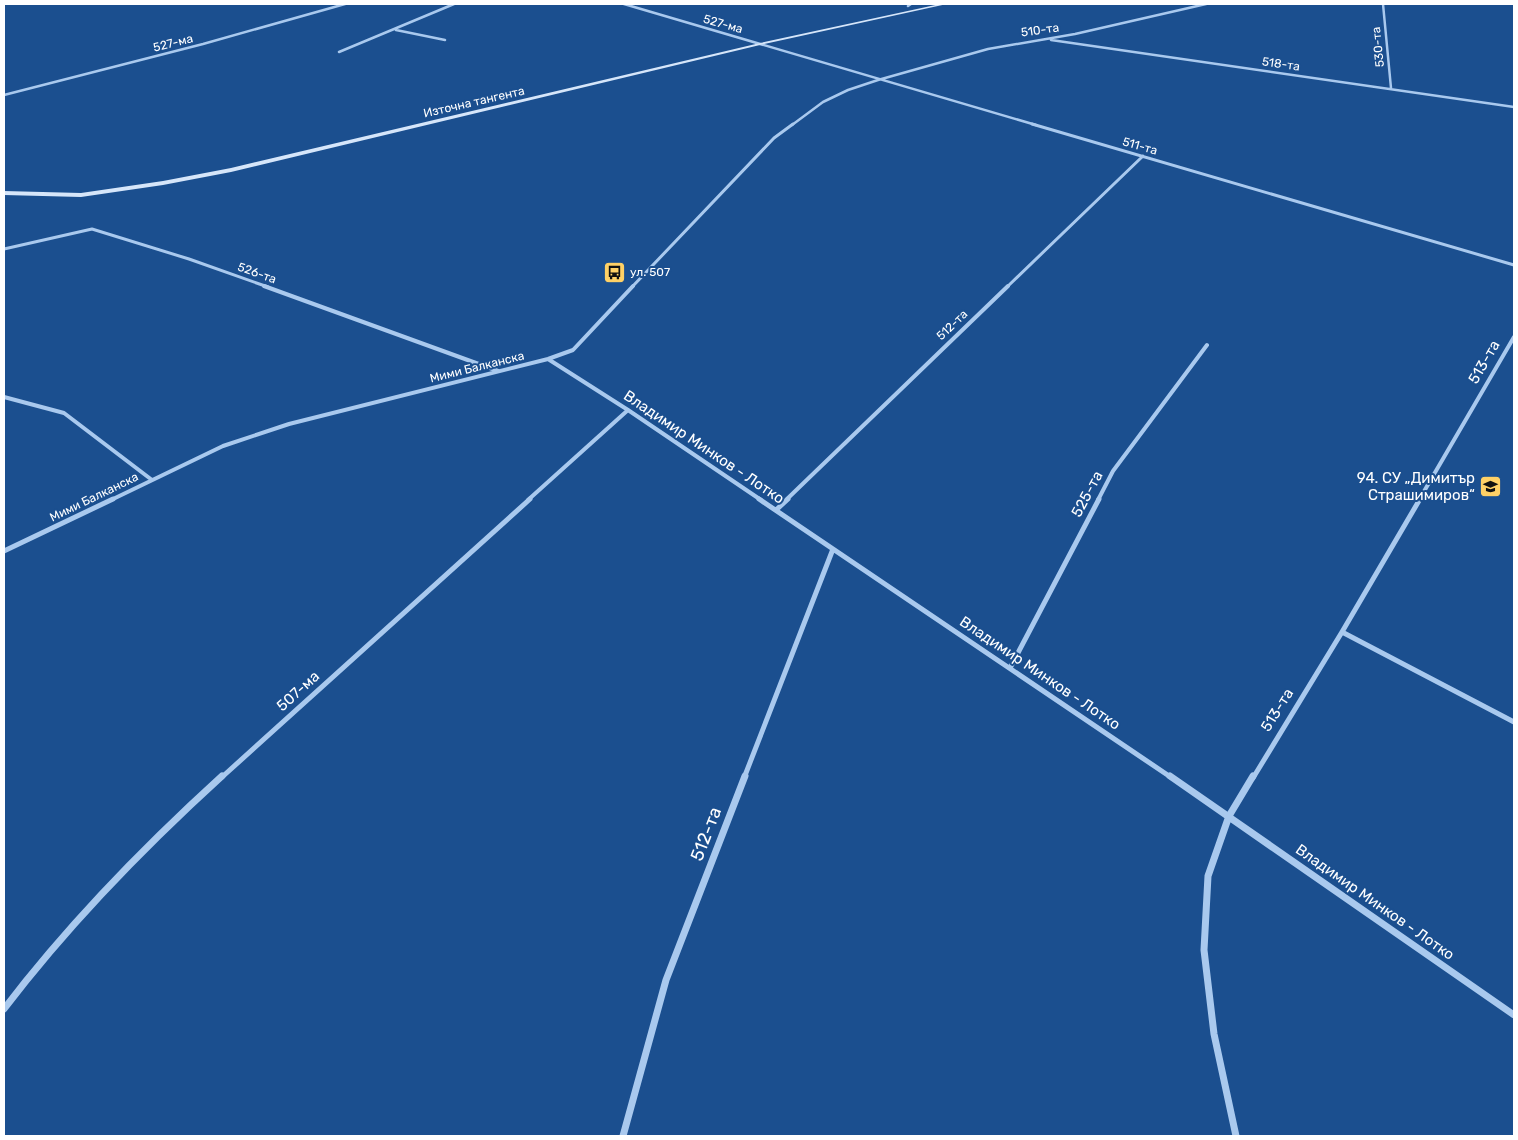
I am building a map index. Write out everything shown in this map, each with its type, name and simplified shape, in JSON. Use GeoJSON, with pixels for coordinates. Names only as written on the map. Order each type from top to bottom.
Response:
{"type":"FeatureCollection","features":[{"type":"Feature","properties":{"kind":"street","name":"527-ма"},"geometry":{"type":"LineString","coordinates":[[4,95],[203,44],[345,4]]}},
{"type":"Feature","properties":{"kind":"street"},"geometry":{"type":"LineString","coordinates":[[339,52],[454,4]]}},
{"type":"Feature","properties":{"kind":"street","name":"527-ма"},"geometry":{"type":"LineString","coordinates":[[624,4],[760,44]]}},
{"type":"Feature","properties":{"kind":"street","name":"Източна тангента"},"geometry":{"type":"LineString","coordinates":[[4,193],[82,194],[202,175],[760,44],[945,4]]}},
{"type":"Feature","properties":{"kind":"street","name":"510-та"},"geometry":{"type":"LineString","coordinates":[[878,80],[988,48],[1075,34],[1206,4]]}},
{"type":"Feature","properties":{"kind":"street","name":"530-та"},"geometry":{"type":"LineString","coordinates":[[1383,4],[1391,88]]}},
{"type":"Feature","properties":{"kind":"street"},"geometry":{"type":"LineString","coordinates":[[395,30],[445,40]]}},
{"type":"Feature","properties":{"kind":"street","name":"518-та"},"geometry":{"type":"LineString","coordinates":[[1046,39],[1514,106]]}},
{"type":"Feature","properties":{"kind":"street","name":"511-та"},"geometry":{"type":"LineString","coordinates":[[760,44],[1514,265]]}},
{"type":"Feature","properties":{"kind":"street","name":"Мими Балканска"},"geometry":{"type":"LineString","coordinates":[[4,552],[223,446],[289,424],[548,359],[573,350],[774,138],[823,102],[848,90],[878,80]]}},
{"type":"Feature","properties":{"kind":"street","name":"512-та"},"geometry":{"type":"LineString","coordinates":[[776,510],[1143,156]]}},
{"type":"Feature","properties":{"kind":"street","name":"526-та"},"geometry":{"type":"LineString","coordinates":[[4,250],[92,229],[189,259],[498,372]]}},
{"type":"Feature","properties":{"kind":"street","name":"513-та"},"geometry":{"type":"LineString","coordinates":[[1236,1136],[1214,1034],[1204,950],[1208,876],[1229,816],[1342,632],[1514,337]]}},
{"type":"Feature","properties":{"kind":"street","name":"525-та"},"geometry":{"type":"LineString","coordinates":[[1010,668],[1113,471],[1207,345]]}},
{"type":"Feature","properties":{"kind":"street","name":"Владимир Минков - Лотко"},"geometry":{"type":"LineString","coordinates":[[548,359],[628,410],[1229,816],[1514,1015]]}},
{"type":"Feature","properties":{"kind":"street"},"geometry":{"type":"LineString","coordinates":[[4,397],[64,413],[152,480]]}},
{"type":"Feature","properties":{"kind":"street","name":"507-ма"},"geometry":{"type":"LineString","coordinates":[[4,1009],[39,963],[165,828],[628,410]]}},
{"type":"Feature","properties":{"kind":"street","name":"512-та"},"geometry":{"type":"LineString","coordinates":[[623,1136],[666,980],[833,549]]}},
{"type":"Feature","properties":{"kind":"street"},"geometry":{"type":"LineString","coordinates":[[1342,632],[1514,722]]}},
{"type":"Feature","properties":{"kind":"place","name":"ул. 507"},"geometry":{"type":"Point","coordinates":[614,272]}},
{"type":"Feature","properties":{"kind":"place","name":"94. СУ „Димитър Страшимиров“"},"geometry":{"type":"Point","coordinates":[1491,487]}}]}
